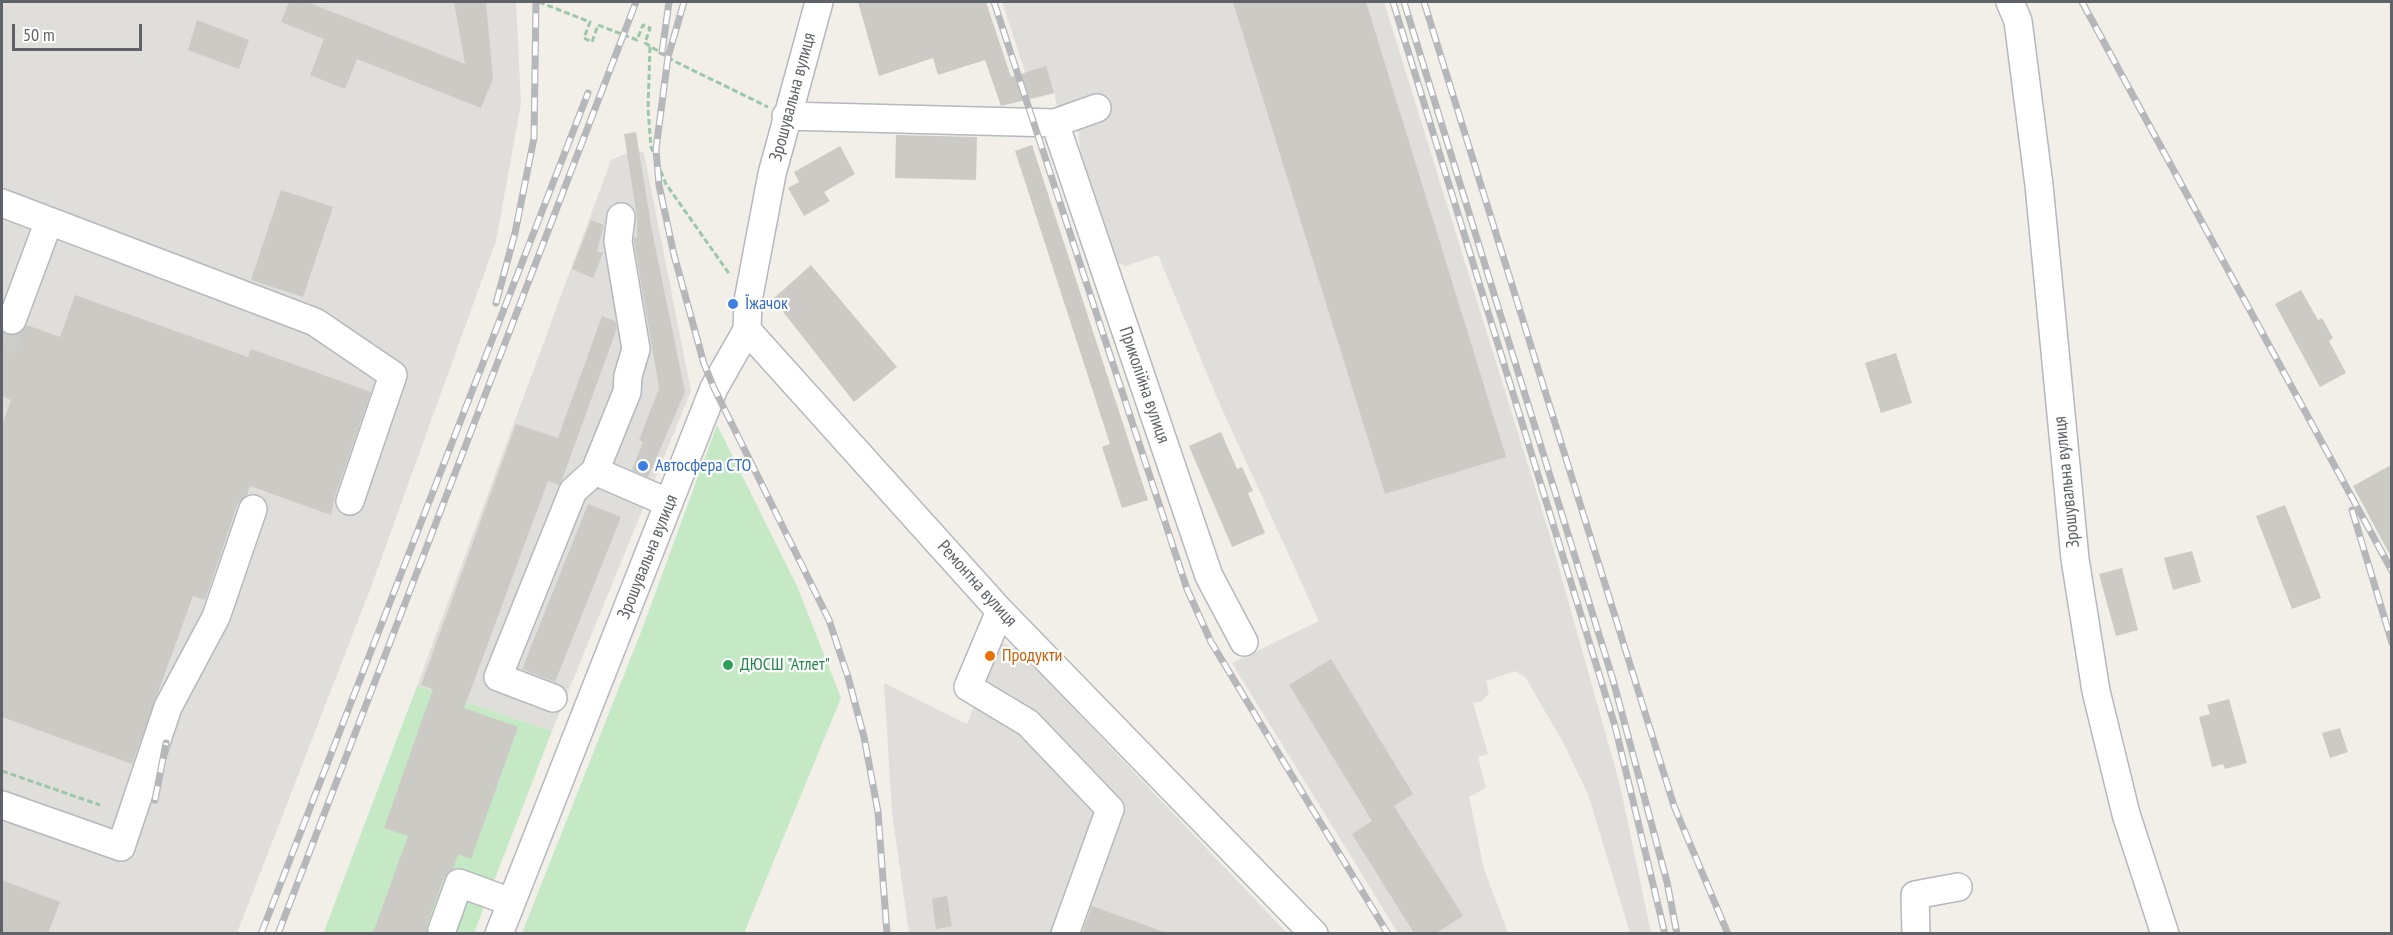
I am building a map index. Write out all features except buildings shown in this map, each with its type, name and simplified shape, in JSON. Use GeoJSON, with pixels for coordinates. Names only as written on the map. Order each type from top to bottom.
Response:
{"type":"FeatureCollection","features":[{"type":"Feature","properties":{"kind":"street","name":"Зрошувальна вулиця"},"geometry":{"type":"LineString","coordinates":[[499,933],[714,388],[747,330],[748,301],[786,116],[819,2]]}},
{"type":"Feature","properties":{"kind":"street","name":"Зрошувальна вулиця"},"geometry":{"type":"LineString","coordinates":[[2014,11],[2051,289],[2058,391],[2075,559],[2094,680],[2126,814],[2164,933]]}},
{"type":"Feature","properties":{"kind":"street"},"geometry":{"type":"LineString","coordinates":[[786,116],[1055,123],[1097,108]]}},
{"type":"Feature","properties":{"kind":"street","name":"Приколійна вулиця"},"geometry":{"type":"LineString","coordinates":[[1055,123],[1209,576],[1244,642]]}},
{"type":"Feature","properties":{"kind":"street"},"geometry":{"type":"LineString","coordinates":[[2,203],[315,321],[393,375],[350,501]]}},
{"type":"Feature","properties":{"kind":"street"},"geometry":{"type":"LineString","coordinates":[[553,698],[498,677],[573,492],[595,471],[627,392],[628,376],[636,349],[618,241],[621,218]]}},
{"type":"Feature","properties":{"kind":"street"},"geometry":{"type":"LineString","coordinates":[[12,320],[49,221]]}},
{"type":"Feature","properties":{"kind":"street","name":"Ремонтна вулиця"},"geometry":{"type":"LineString","coordinates":[[747,330],[1000,611],[1314,933]]}},
{"type":"Feature","properties":{"kind":"street"},"geometry":{"type":"LineString","coordinates":[[595,471],[669,503]]}},
{"type":"Feature","properties":{"kind":"street"},"geometry":{"type":"LineString","coordinates":[[2,805],[121,847],[168,707],[216,617],[253,509]]}},
{"type":"Feature","properties":{"kind":"street"},"geometry":{"type":"LineString","coordinates":[[1000,611],[968,687],[1028,723],[1110,809],[1065,933]]}},
{"type":"Feature","properties":{"kind":"street"},"geometry":{"type":"LineString","coordinates":[[442,930],[459,883],[511,902]]}},
{"type":"Feature","properties":{"kind":"street"},"geometry":{"type":"LineString","coordinates":[[1916,933],[1915,895],[1958,887]]}},
{"type":"Feature","properties":{"kind":"path"},"geometry":{"type":"LineString","coordinates":[[539,2],[590,22],[584,38],[592,42],[598,25],[637,40],[642,25],[651,28],[645,43],[786,116]]}},
{"type":"Feature","properties":{"kind":"path"},"geometry":{"type":"LineString","coordinates":[[650,46],[648,109],[651,147],[666,184],[748,301]]}},
{"type":"Feature","properties":{"kind":"path"},"geometry":{"type":"LineString","coordinates":[[2,771],[100,805]]}},
{"type":"Feature","properties":{"kind":"shaded area"},"geometry":{"type":"Polygon","coordinates":[[[2,2],[516,2],[521,103],[496,241],[371,587],[237,933],[2,934],[2,2]]]}},
{"type":"Feature","properties":{"kind":"shaded area"},"geometry":{"type":"Polygon","coordinates":[[[1002,2],[1384,2],[1550,536],[1620,785],[1651,933],[1630,933],[1588,794],[1563,742],[1525,677],[1515,671],[1486,681],[1489,693],[1482,701],[1473,703],[1488,754],[1478,757],[1486,788],[1469,797],[1484,869],[1508,933],[1398,933],[1232,663],[1319,621],[1217,398],[1158,255],[1126,266],[1114,262],[1083,173],[1078,130],[1059,113],[1054,93],[1034,99],[1002,2]]]}},
{"type":"Feature","properties":{"kind":"shaded area"},"geometry":{"type":"Polygon","coordinates":[[[636,149],[644,153],[691,391],[552,731],[417,686],[611,160],[636,149]]]}},
{"type":"Feature","properties":{"kind":"shaded area"},"geometry":{"type":"Polygon","coordinates":[[[999,642],[1017,649],[1287,933],[909,933],[892,812],[884,683],[967,724],[999,642]]]}},
{"type":"Feature","properties":{"kind":"green space","name":"ДЮСШ \"Атлет\""},"geometry":{"type":"Polygon","coordinates":[[[717,425],[797,586],[841,698],[744,933],[522,933],[641,632],[717,425]]]}},
{"type":"Feature","properties":{"kind":"green space"},"geometry":{"type":"Polygon","coordinates":[[[417,686],[552,731],[474,933],[323,934],[417,686]]]}},
{"type":"Feature","properties":{"kind":"tunnel"},"geometry":{"type":"LineString","coordinates":[[2,350],[12,320]]}},
{"type":"Feature","properties":{"kind":"railway"},"geometry":{"type":"LineString","coordinates":[[496,303],[515,233],[534,138],[536,2]]}},
{"type":"Feature","properties":{"kind":"railway"},"geometry":{"type":"LineString","coordinates":[[278,934],[636,2]]}},
{"type":"Feature","properties":{"kind":"railway"},"geometry":{"type":"LineString","coordinates":[[662,52],[669,2]]}},
{"type":"Feature","properties":{"kind":"railway"},"geometry":{"type":"LineString","coordinates":[[684,2],[668,57],[656,149],[659,185],[674,255],[704,364],[829,620],[848,677],[864,737],[878,812],[887,934]]}},
{"type":"Feature","properties":{"kind":"railway"},"geometry":{"type":"LineString","coordinates":[[994,2],[1187,589],[1211,642],[1388,934]]}},
{"type":"Feature","properties":{"kind":"railway"},"geometry":{"type":"LineString","coordinates":[[1393,2],[1615,726],[1665,934]]}},
{"type":"Feature","properties":{"kind":"railway"},"geometry":{"type":"LineString","coordinates":[[1404,2],[1613,680],[1667,882],[1677,934]]}},
{"type":"Feature","properties":{"kind":"railway"},"geometry":{"type":"LineString","coordinates":[[1424,2],[1674,806],[1728,934]]}},
{"type":"Feature","properties":{"kind":"railway"},"geometry":{"type":"LineString","coordinates":[[2082,2],[2392,571]]}},
{"type":"Feature","properties":{"kind":"railway"},"geometry":{"type":"LineString","coordinates":[[261,934],[588,93]]}},
{"type":"Feature","properties":{"kind":"railway"},"geometry":{"type":"LineString","coordinates":[[2352,510],[2392,643]]}},
{"type":"Feature","properties":{"kind":"railway"},"geometry":{"type":"LineString","coordinates":[[155,800],[166,743]]}},
{"type":"Feature","properties":{"kind":"place","name":"Їжачок"},"geometry":{"type":"Point","coordinates":[733,304]}},
{"type":"Feature","properties":{"kind":"place","name":"Автосфера СТО"},"geometry":{"type":"Point","coordinates":[643,466]}},
{"type":"Feature","properties":{"kind":"place","name":"Продукти"},"geometry":{"type":"Point","coordinates":[990,656]}},
{"type":"Feature","properties":{"kind":"place","name":"ДЮСШ \"Атлет\""},"geometry":{"type":"Point","coordinates":[728,665]}}]}
